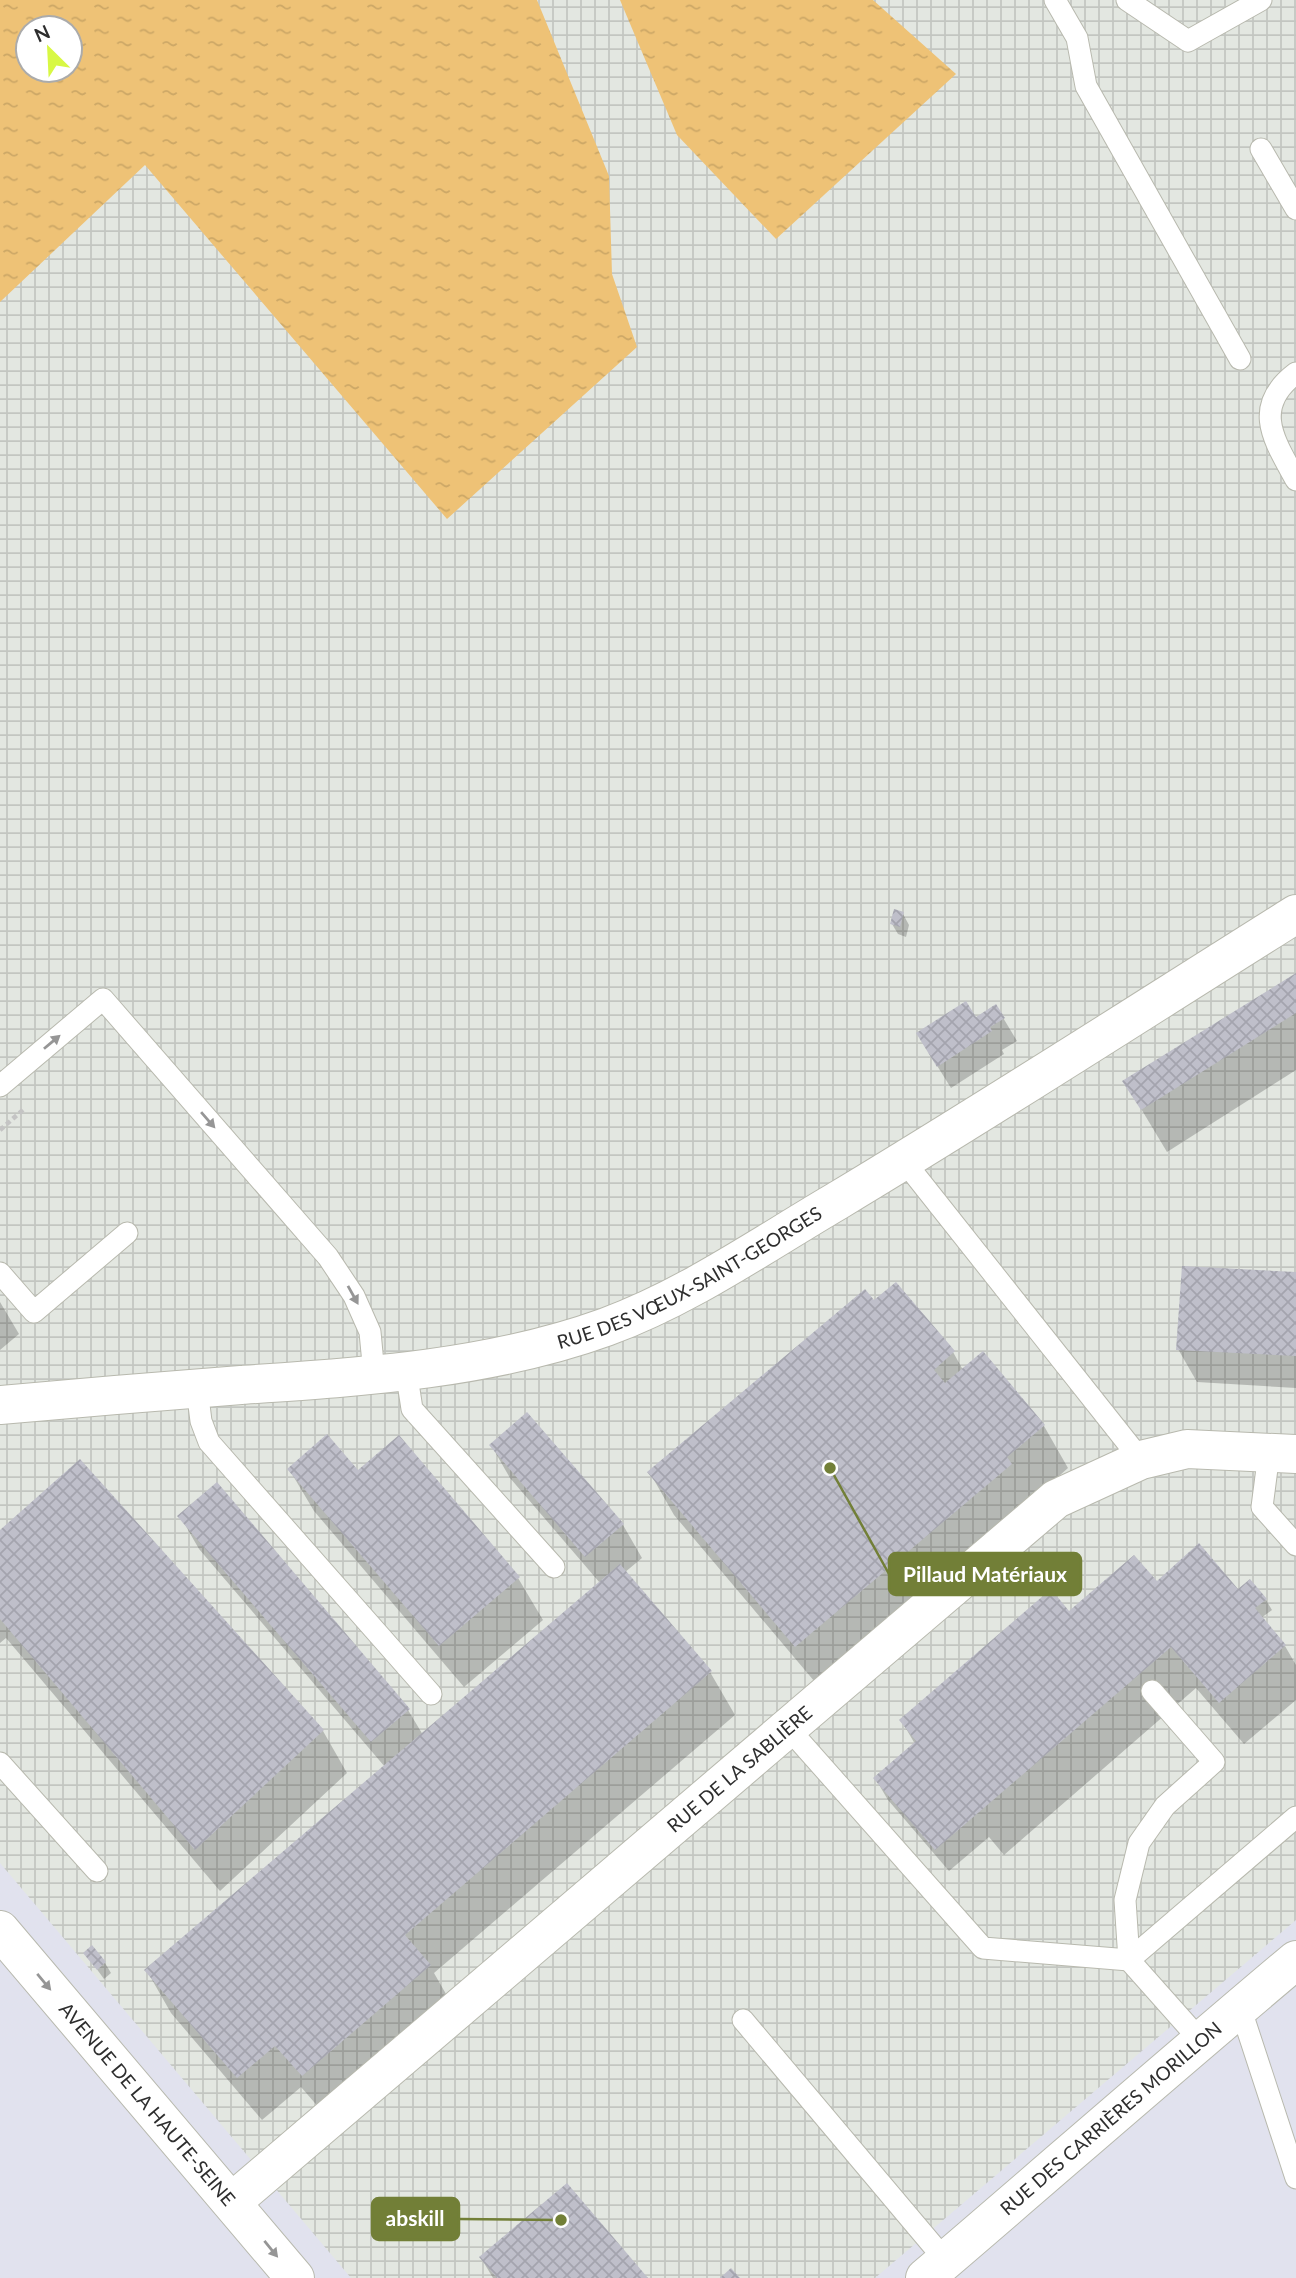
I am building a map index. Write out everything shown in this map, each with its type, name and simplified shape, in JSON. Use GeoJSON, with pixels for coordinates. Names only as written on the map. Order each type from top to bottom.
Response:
{"type":"FeatureCollection","features":[{"type":"Feature","properties":{"kind":"street","name":"RUE DES VŒUX-SAINT-GEORGES"},"geometry":{"type":"LineString","coordinates":[[0,1405],[390,1372],[475,1361],[606,1327],[673,1298],[904,1161],[1296,915]]}},
{"type":"Feature","properties":{"kind":"street","name":"RUE DE LA SABLIÈRE"},"geometry":{"type":"LineString","coordinates":[[232,2202],[1056,1499],[1141,1460],[1187,1450],[1282,1454]]}},
{"type":"Feature","properties":{"kind":"street","name":"AVENUE DE LA HAUTE-SEINE"},"geometry":{"type":"LineString","coordinates":[[0,1930],[295,2278]]}},
{"type":"Feature","properties":{"kind":"street","name":"RUE DES CARRIÈRES MORILLON"},"geometry":{"type":"LineString","coordinates":[[935,2269],[1296,1960]]}},
{"type":"Feature","properties":{"kind":"lane"},"geometry":{"type":"LineString","coordinates":[[1055,0],[1077,38],[1086,86],[1240,359]]}},
{"type":"Feature","properties":{"kind":"lane"},"geometry":{"type":"LineString","coordinates":[[1127,0],[1188,41],[1261,0]]}},
{"type":"Feature","properties":{"kind":"lane"},"geometry":{"type":"LineString","coordinates":[[1261,149],[1296,209]]}},
{"type":"Feature","properties":{"kind":"lane"},"geometry":{"type":"LineString","coordinates":[[1296,373],[1271,401],[1269,417],[1280,451],[1296,480]]}},
{"type":"Feature","properties":{"kind":"lane"},"geometry":{"type":"LineString","coordinates":[[0,1086],[103,999],[327,1257],[354,1296],[390,1372],[412,1409],[554,1567]]}},
{"type":"Feature","properties":{"kind":"lane"},"geometry":{"type":"LineString","coordinates":[[904,1161],[1141,1460]]}},
{"type":"Feature","properties":{"kind":"lane"},"geometry":{"type":"LineString","coordinates":[[0,1273],[34,1312],[127,1233]]}},
{"type":"Feature","properties":{"kind":"lane"},"geometry":{"type":"LineString","coordinates":[[197,1389],[201,1421],[209,1442],[431,1694]]}},
{"type":"Feature","properties":{"kind":"lane"},"geometry":{"type":"LineString","coordinates":[[1282,1454],[1262,1507],[1296,1545]]}},
{"type":"Feature","properties":{"kind":"lane"},"geometry":{"type":"LineString","coordinates":[[1152,1691],[1214,1762],[1165,1805],[1139,1843],[1125,1900],[1129,1960],[1200,2040]]}},
{"type":"Feature","properties":{"kind":"lane"},"geometry":{"type":"LineString","coordinates":[[788,1728],[983,1948],[1129,1960],[1296,1817]]}},
{"type":"Feature","properties":{"kind":"lane"},"geometry":{"type":"LineString","coordinates":[[0,1763],[97,1871]]}},
{"type":"Feature","properties":{"kind":"lane"},"geometry":{"type":"LineString","coordinates":[[1240,2007],[1288,2129],[1296,2178]]}},
{"type":"Feature","properties":{"kind":"lane"},"geometry":{"type":"LineString","coordinates":[[743,2020],[935,2269]]}},
{"type":"Feature","properties":{"kind":"shaded area"},"geometry":{"type":"Polygon","coordinates":[[[0,0],[1296,0],[1296,1920],[875,2278],[351,2278],[0,1863],[0,0]]]}},
{"type":"Feature","properties":{"kind":"water"},"geometry":{"type":"Polygon","coordinates":[[[0,0],[537,0],[609,176],[612,274],[637,347],[447,519],[145,165],[0,302],[0,0]]]}},
{"type":"Feature","properties":{"kind":"water"},"geometry":{"type":"Polygon","coordinates":[[[620,0],[873,0],[956,74],[776,239],[677,135],[620,0]]]}},
{"type":"Feature","properties":{"kind":"building"},"geometry":{"type":"Polygon","coordinates":[[[894,909],[904,912],[900,927],[890,924],[894,909]]]}},
{"type":"Feature","properties":{"kind":"building"},"geometry":{"type":"Polygon","coordinates":[[[1296,973],[1296,1013],[1141,1110],[1122,1081],[1296,973]]]}},
{"type":"Feature","properties":{"kind":"building"},"geometry":{"type":"Polygon","coordinates":[[[966,1001],[976,1017],[996,1004],[1005,1018],[990,1027],[992,1031],[937,1067],[916,1033],[966,1001]]]}},
{"type":"Feature","properties":{"kind":"building"},"geometry":{"type":"Polygon","coordinates":[[[1182,1266],[1296,1272],[1296,1356],[1176,1350],[1182,1266]]]}},
{"type":"Feature","properties":{"kind":"building"},"geometry":{"type":"Polygon","coordinates":[[[896,1282],[955,1351],[934,1370],[945,1383],[983,1351],[1045,1425],[1007,1457],[1012,1464],[795,1647],[647,1472],[865,1289],[874,1300],[896,1282]]]}},
{"type":"Feature","properties":{"kind":"building"},"geometry":{"type":"Polygon","coordinates":[[[527,1412],[624,1524],[585,1557],[489,1445],[527,1412]]]}},
{"type":"Feature","properties":{"kind":"building"},"geometry":{"type":"Polygon","coordinates":[[[327,1434],[358,1470],[399,1435],[520,1577],[439,1646],[287,1469],[327,1434]]]}},
{"type":"Feature","properties":{"kind":"building"},"geometry":{"type":"Polygon","coordinates":[[[80,1459],[324,1730],[195,1850],[0,1619],[0,1530],[80,1459]]]}},
{"type":"Feature","properties":{"kind":"building"},"geometry":{"type":"Polygon","coordinates":[[[217,1482],[410,1709],[371,1742],[177,1516],[217,1482]]]}},
{"type":"Feature","properties":{"kind":"building"},"geometry":{"type":"Polygon","coordinates":[[[1199,1543],[1238,1589],[1250,1579],[1267,1599],[1255,1608],[1286,1645],[1219,1703],[1171,1647],[935,1850],[873,1778],[916,1741],[899,1720],[1051,1589],[1069,1611],[1134,1555],[1157,1581],[1199,1543]]]}},
{"type":"Feature","properties":{"kind":"building"},"geometry":{"type":"Polygon","coordinates":[[[620,1564],[712,1671],[405,1935],[431,1965],[302,2076],[275,2046],[237,2078],[144,1970],[620,1564]]]}},
{"type":"Feature","properties":{"kind":"building"},"geometry":{"type":"Polygon","coordinates":[[[92,1945],[106,1962],[97,1970],[83,1953],[92,1945]]]}},
{"type":"Feature","properties":{"kind":"building"},"geometry":{"type":"Polygon","coordinates":[[[567,2183],[648,2278],[497,2278],[479,2257],[567,2183]]]}},
{"type":"Feature","properties":{"kind":"building"},"geometry":{"type":"Polygon","coordinates":[[[731,2268],[740,2278],[720,2278],[731,2268]]]}},
{"type":"Feature","properties":{"kind":"place","name":"Pillaud Matériaux"},"geometry":{"type":"Point","coordinates":[830,1468]}},
{"type":"Feature","properties":{"kind":"place","name":"abskill"},"geometry":{"type":"Point","coordinates":[561,2220]}}]}
